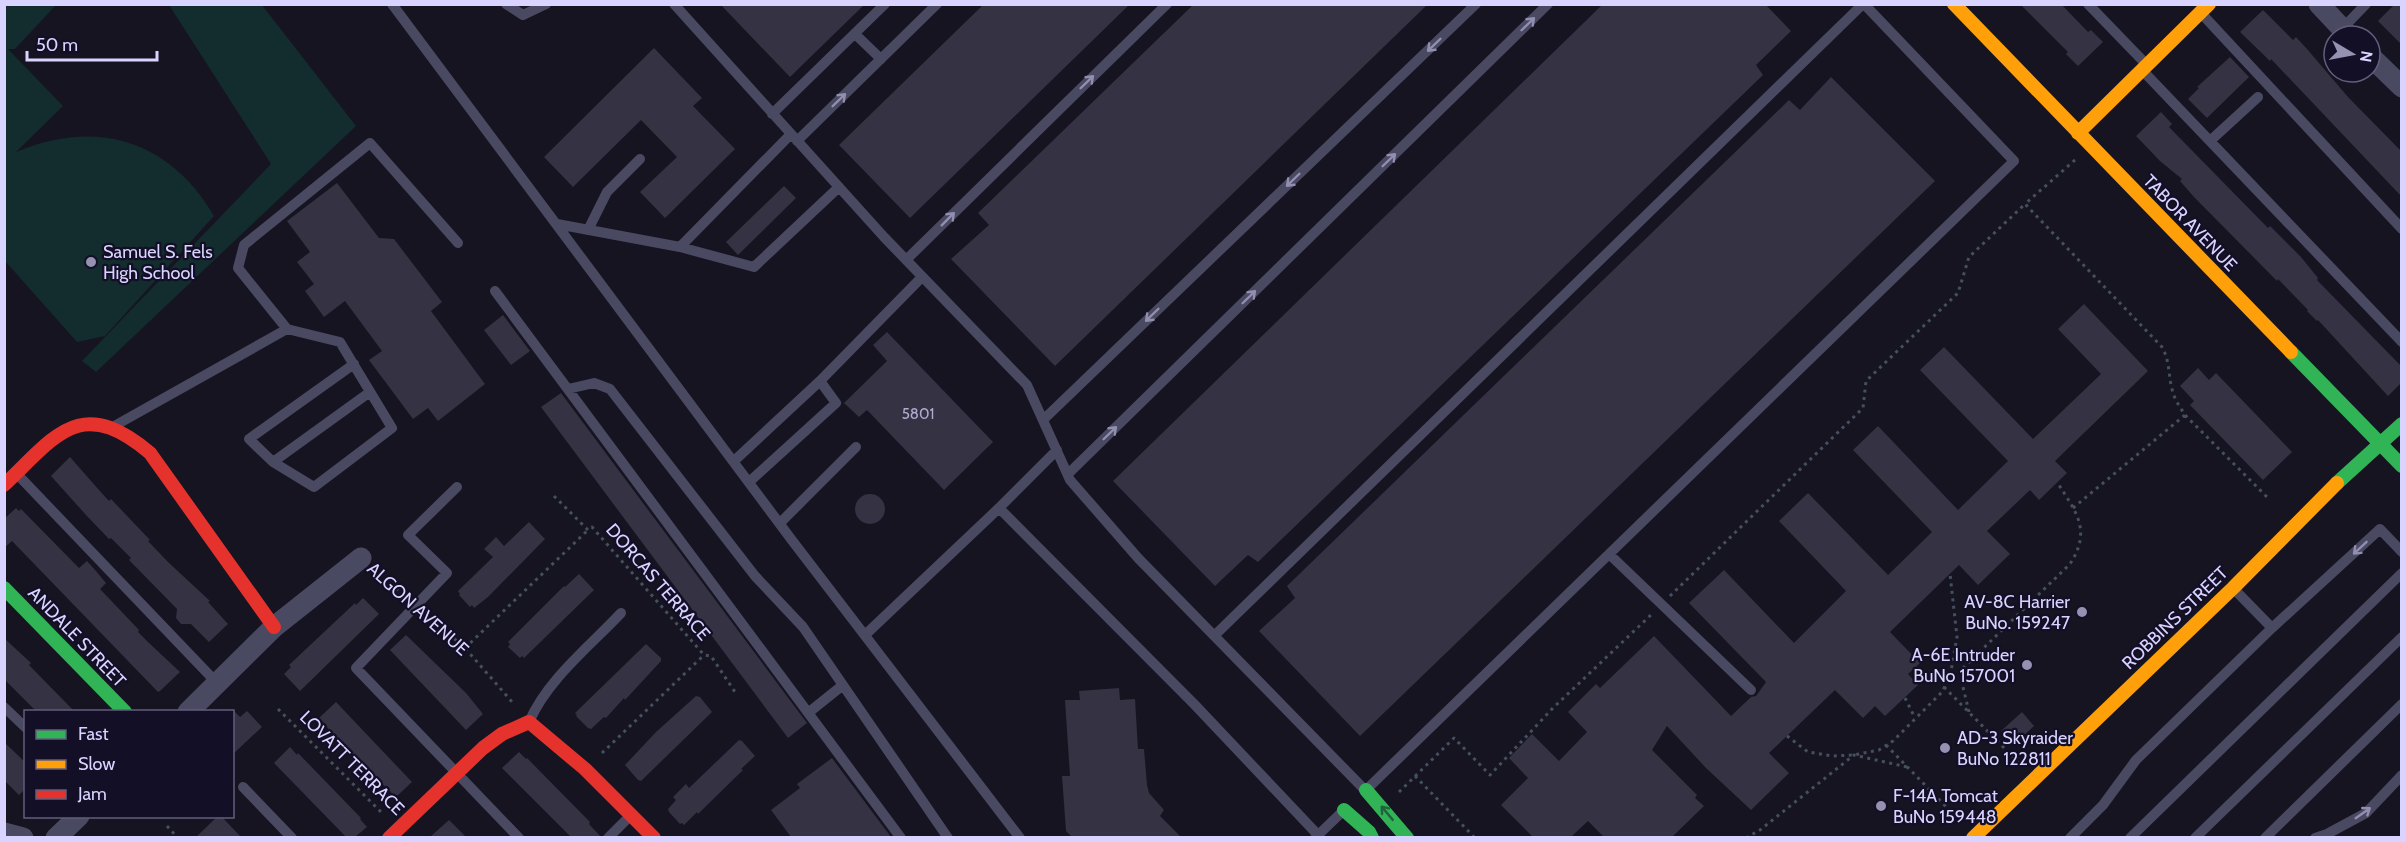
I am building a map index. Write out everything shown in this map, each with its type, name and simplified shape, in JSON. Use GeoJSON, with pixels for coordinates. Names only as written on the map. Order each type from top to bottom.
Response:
{"type":"FeatureCollection","features":[{"type":"Feature","properties":{"kind":"street","name":"TABOR AVENUE"},"geometry":{"type":"LineString","coordinates":[[1954,4],[2402,466]]}},
{"type":"Feature","properties":{"kind":"street"},"geometry":{"type":"LineString","coordinates":[[2319,4],[2338,24]]}},
{"type":"Feature","properties":{"kind":"street"},"geometry":{"type":"LineString","coordinates":[[2078,133],[2205,8]]}},
{"type":"Feature","properties":{"kind":"street"},"geometry":{"type":"LineString","coordinates":[[2382,68],[2402,87]]}},
{"type":"Feature","properties":{"kind":"street","name":"ROBBINS STREET"},"geometry":{"type":"LineString","coordinates":[[1974,837],[2233,588],[2325,494],[2402,424]]}},
{"type":"Feature","properties":{"kind":"street"},"geometry":{"type":"LineString","coordinates":[[4,485],[55,437],[70,427],[84,425],[110,428],[134,439],[150,453],[274,627]]}},
{"type":"Feature","properties":{"kind":"street","name":"ALGON AVENUE"},"geometry":{"type":"LineString","coordinates":[[189,710],[274,627],[361,558]]}},
{"type":"Feature","properties":{"kind":"street","name":"ANDALE STREET"},"geometry":{"type":"LineString","coordinates":[[4,588],[123,710]]}},
{"type":"Feature","properties":{"kind":"street"},"geometry":{"type":"LineString","coordinates":[[394,833],[483,748],[502,734],[529,722],[585,769],[654,837]]}},
{"type":"Feature","properties":{"kind":"street"},"geometry":{"type":"LineString","coordinates":[[1355,800],[1372,837]]}},
{"type":"Feature","properties":{"kind":"street"},"geometry":{"type":"LineString","coordinates":[[1355,800],[1383,807],[1407,837]]}},
{"type":"Feature","properties":{"kind":"street"},"geometry":{"type":"LineString","coordinates":[[56,837],[77,818]]}},
{"type":"Feature","properties":{"kind":"street"},"geometry":{"type":"LineString","coordinates":[[4,833],[23,837]]}},
{"type":"Feature","properties":{"kind":"lane"},"geometry":{"type":"LineString","coordinates":[[392,4],[749,482],[1020,837]]}},
{"type":"Feature","properties":{"kind":"lane"},"geometry":{"type":"LineString","coordinates":[[506,4],[523,15],[546,4]]}},
{"type":"Feature","properties":{"kind":"lane"},"geometry":{"type":"LineString","coordinates":[[674,4],[906,260],[1027,385],[1070,480],[1138,558],[1215,635],[1355,800]]}},
{"type":"Feature","properties":{"kind":"lane"},"geometry":{"type":"LineString","coordinates":[[772,114],[885,4]]}},
{"type":"Feature","properties":{"kind":"lane"},"geometry":{"type":"LineString","coordinates":[[680,247],[937,4]]}},
{"type":"Feature","properties":{"kind":"lane"},"geometry":{"type":"LineString","coordinates":[[906,260],[1167,4]]}},
{"type":"Feature","properties":{"kind":"lane"},"geometry":{"type":"LineString","coordinates":[[1043,420],[1476,4]]}},
{"type":"Feature","properties":{"kind":"lane"},"geometry":{"type":"LineString","coordinates":[[1068,474],[1548,4]]}},
{"type":"Feature","properties":{"kind":"lane"},"geometry":{"type":"LineString","coordinates":[[999,508],[1195,705],[1316,836],[2014,161],[1863,4],[1215,635]]}},
{"type":"Feature","properties":{"kind":"lane"},"geometry":{"type":"LineString","coordinates":[[2088,4],[2210,141],[2402,342]]}},
{"type":"Feature","properties":{"kind":"lane"},"geometry":{"type":"LineString","coordinates":[[2351,24],[2366,4]]}},
{"type":"Feature","properties":{"kind":"lane"},"geometry":{"type":"LineString","coordinates":[[2205,8],[2402,229]]}},
{"type":"Feature","properties":{"kind":"lane"},"geometry":{"type":"LineString","coordinates":[[855,34],[881,59]]}},
{"type":"Feature","properties":{"kind":"lane"},"geometry":{"type":"LineString","coordinates":[[2210,141],[2258,97]]}},
{"type":"Feature","properties":{"kind":"lane"},"geometry":{"type":"LineString","coordinates":[[354,364],[249,439],[273,462],[314,486],[392,428],[354,364],[340,342],[287,329],[238,268],[243,245],[370,143],[458,243]]}},
{"type":"Feature","properties":{"kind":"lane"},"geometry":{"type":"LineString","coordinates":[[588,230],[607,192],[640,159]]}},
{"type":"Feature","properties":{"kind":"lane"},"geometry":{"type":"LineString","coordinates":[[557,224],[680,247],[754,267],[839,187]]}},
{"type":"Feature","properties":{"kind":"lane"},"geometry":{"type":"LineString","coordinates":[[734,461],[820,381],[922,277]]}},
{"type":"Feature","properties":{"kind":"lane"},"geometry":{"type":"LineString","coordinates":[[495,291],[901,837]]}},
{"type":"Feature","properties":{"kind":"lane"},"geometry":{"type":"LineString","coordinates":[[110,428],[287,329]]}},
{"type":"Feature","properties":{"kind":"lane"},"geometry":{"type":"LineString","coordinates":[[749,482],[836,403],[820,381]]}},
{"type":"Feature","properties":{"kind":"lane"},"geometry":{"type":"LineString","coordinates":[[568,389],[594,383],[610,389],[755,576],[803,627],[948,837]]}},
{"type":"Feature","properties":{"kind":"lane"},"geometry":{"type":"LineString","coordinates":[[273,462],[370,392]]}},
{"type":"Feature","properties":{"kind":"lane"},"geometry":{"type":"LineString","coordinates":[[780,523],[856,447]]}},
{"type":"Feature","properties":{"kind":"lane"},"geometry":{"type":"LineString","coordinates":[[865,634],[1057,450]]}},
{"type":"Feature","properties":{"kind":"lane"},"geometry":{"type":"LineString","coordinates":[[16,474],[216,682]]}},
{"type":"Feature","properties":{"kind":"lane"},"geometry":{"type":"LineString","coordinates":[[457,487],[408,536],[447,573],[356,668],[519,837]]}},
{"type":"Feature","properties":{"kind":"lane"},"geometry":{"type":"LineString","coordinates":[[2070,837],[2103,805],[2136,760],[2272,628],[2380,529],[2402,552]]}},
{"type":"Feature","properties":{"kind":"lane"},"geometry":{"type":"LineString","coordinates":[[1609,554],[1751,690]]}},
{"type":"Feature","properties":{"kind":"lane"},"geometry":{"type":"LineString","coordinates":[[2130,837],[2402,573]]}},
{"type":"Feature","properties":{"kind":"lane"},"geometry":{"type":"LineString","coordinates":[[2233,588],[2272,628]]}},
{"type":"Feature","properties":{"kind":"lane"},"geometry":{"type":"LineString","coordinates":[[529,722],[537,704],[554,682],[621,613]]}},
{"type":"Feature","properties":{"kind":"lane"},"geometry":{"type":"LineString","coordinates":[[2195,837],[2402,637]]}},
{"type":"Feature","properties":{"kind":"lane"},"geometry":{"type":"LineString","coordinates":[[808,713],[843,685]]}},
{"type":"Feature","properties":{"kind":"lane"},"geometry":{"type":"LineString","coordinates":[[2265,837],[2402,704]]}},
{"type":"Feature","properties":{"kind":"lane"},"geometry":{"type":"LineString","coordinates":[[4,707],[24,726]]}},
{"type":"Feature","properties":{"kind":"lane"},"geometry":{"type":"LineString","coordinates":[[2315,837],[2327,834],[2366,813],[2402,775]]}},
{"type":"Feature","properties":{"kind":"lane"},"geometry":{"type":"LineString","coordinates":[[243,787],[292,837]]}},
{"type":"Feature","properties":{"kind":"lane"},"geometry":{"type":"LineString","coordinates":[[608,837],[631,815]]}},
{"type":"Feature","properties":{"kind":"path"},"geometry":{"type":"LineString","coordinates":[[1393,798],[1454,738],[1490,776],[1553,708],[1863,408],[1866,381],[1958,293],[1969,257],[2077,158]]}},
{"type":"Feature","properties":{"kind":"path"},"geometry":{"type":"LineString","coordinates":[[2025,204],[2162,347],[2170,370],[2171,388],[2185,415],[2266,497]]}},
{"type":"Feature","properties":{"kind":"path"},"geometry":{"type":"LineString","coordinates":[[2073,508],[2185,415]]}},
{"type":"Feature","properties":{"kind":"path"},"geometry":{"type":"LineString","coordinates":[[1969,712],[1962,683],[1962,669],[2070,564],[2078,551],[2082,537],[2080,521],[2057,482]]}},
{"type":"Feature","properties":{"kind":"path","name":"DORCAS TERRACE"},"geometry":{"type":"LineString","coordinates":[[554,496],[588,530],[592,527],[704,655],[711,656],[737,695]]}},
{"type":"Feature","properties":{"kind":"path"},"geometry":{"type":"LineString","coordinates":[[465,648],[588,530]]}},
{"type":"Feature","properties":{"kind":"path","name":"ALGON AVENUE"},"geometry":{"type":"LineString","coordinates":[[361,558],[465,648],[529,722]]}},
{"type":"Feature","properties":{"kind":"path"},"geometry":{"type":"LineString","coordinates":[[1786,736],[1808,752],[1833,756],[1854,755],[1879,750],[1915,718],[1944,687],[1952,666],[1958,637],[1950,574]]}},
{"type":"Feature","properties":{"kind":"path"},"geometry":{"type":"LineString","coordinates":[[585,769],[704,655]]}},
{"type":"Feature","properties":{"kind":"path"},"geometry":{"type":"LineString","coordinates":[[1952,666],[1962,669]]}},
{"type":"Feature","properties":{"kind":"path"},"geometry":{"type":"LineString","coordinates":[[1944,687],[2023,767]]}},
{"type":"Feature","properties":{"kind":"path"},"geometry":{"type":"LineString","coordinates":[[1905,698],[1915,718]]}},
{"type":"Feature","properties":{"kind":"path","name":"LOVATT TERRACE"},"geometry":{"type":"LineString","coordinates":[[278,709],[394,833]]}},
{"type":"Feature","properties":{"kind":"path"},"geometry":{"type":"LineString","coordinates":[[1886,745],[1974,837]]}},
{"type":"Feature","properties":{"kind":"path"},"geometry":{"type":"LineString","coordinates":[[1854,755],[1907,767]]}},
{"type":"Feature","properties":{"kind":"path"},"geometry":{"type":"LineString","coordinates":[[1746,837],[1760,830],[1854,755]]}},
{"type":"Feature","properties":{"kind":"path"},"geometry":{"type":"LineString","coordinates":[[1415,776],[1475,837]]}},
{"type":"Feature","properties":{"kind":"path"},"geometry":{"type":"LineString","coordinates":[[166,826],[178,837]]}},
{"type":"Feature","properties":{"kind":"green space"},"geometry":{"type":"Polygon","coordinates":[[[4,5],[56,5],[15,49],[8,49],[63,106],[16,152],[46,142],[74,137],[102,137],[128,143],[153,153],[176,169],[196,190],[214,216],[105,336],[77,342],[5,261],[4,5]]]}},
{"type":"Feature","properties":{"kind":"green space"},"geometry":{"type":"Polygon","coordinates":[[[169,5],[262,5],[356,126],[96,372],[82,361],[271,164],[169,5]]]}},
{"type":"Feature","properties":{"kind":"building"},"geometry":{"type":"Polygon","coordinates":[[[720,4],[865,4],[790,77],[720,4]]]}},
{"type":"Feature","properties":{"kind":"building"},"geometry":{"type":"Polygon","coordinates":[[[984,4],[1130,4],[910,218],[839,145],[984,4]]]}},
{"type":"Feature","properties":{"kind":"building"},"geometry":{"type":"Polygon","coordinates":[[[1194,4],[1428,4],[1055,366],[951,259],[989,225],[978,213],[1194,4]]]}},
{"type":"Feature","properties":{"kind":"building"},"geometry":{"type":"Polygon","coordinates":[[[1603,4],[1765,4],[1791,31],[1756,65],[1763,75],[1258,562],[1248,555],[1215,586],[1113,481],[1603,4]]]}},
{"type":"Feature","properties":{"kind":"building"},"geometry":{"type":"Polygon","coordinates":[[[2020,4],[2061,4],[2088,32],[2091,30],[2103,42],[2078,66],[2066,54],[2068,52],[2020,4]]]}},
{"type":"Feature","properties":{"kind":"building"},"geometry":{"type":"Polygon","coordinates":[[[2395,4],[2402,4],[2402,45],[2382,24],[2378,21],[2395,4]]]}},
{"type":"Feature","properties":{"kind":"building"},"geometry":{"type":"Polygon","coordinates":[[[2263,10],[2293,40],[2296,37],[2322,67],[2322,84],[2337,84],[2402,152],[2402,197],[2271,59],[2270,61],[2240,32],[2263,10]]]}},
{"type":"Feature","properties":{"kind":"building"},"geometry":{"type":"Polygon","coordinates":[[[654,48],[702,98],[693,106],[735,149],[665,218],[640,192],[677,157],[641,120],[573,187],[544,157],[654,48]]]}},
{"type":"Feature","properties":{"kind":"building"},"geometry":{"type":"Polygon","coordinates":[[[2230,57],[2249,77],[2207,118],[2188,99],[2199,88],[2197,87],[2230,57]]]}},
{"type":"Feature","properties":{"kind":"building"},"geometry":{"type":"Polygon","coordinates":[[[1831,77],[1935,181],[1360,736],[1259,631],[1295,598],[1287,586],[1789,100],[1800,110],[1831,77]]]}},
{"type":"Feature","properties":{"kind":"building"},"geometry":{"type":"Polygon","coordinates":[[[2161,112],[2172,124],[2169,127],[2268,228],[2270,226],[2301,257],[2318,278],[2317,280],[2402,367],[2402,382],[2388,396],[2318,320],[2194,197],[2180,181],[2182,179],[2160,161],[2136,136],[2161,112]]]}},
{"type":"Feature","properties":{"kind":"building"},"geometry":{"type":"Polygon","coordinates":[[[337,183],[379,238],[394,239],[442,302],[431,311],[485,384],[438,421],[428,408],[413,419],[369,360],[382,351],[345,301],[324,317],[305,291],[314,284],[297,262],[310,252],[287,221],[337,183]]]}},
{"type":"Feature","properties":{"kind":"building"},"geometry":{"type":"Polygon","coordinates":[[[784,186],[796,198],[738,255],[726,242],[784,186]]]}},
{"type":"Feature","properties":{"kind":"building"},"geometry":{"type":"Polygon","coordinates":[[[2084,304],[2148,371],[2055,461],[2067,473],[2039,500],[2030,490],[1987,531],[2010,554],[1978,585],[1959,565],[1890,632],[1920,663],[1908,674],[1918,685],[1885,716],[1875,706],[1863,718],[1835,690],[1769,753],[1789,773],[1751,810],[1706,768],[1667,726],[1652,750],[1697,795],[1695,798],[1704,806],[1672,837],[1604,837],[1588,821],[1571,837],[1533,837],[1501,805],[1528,778],[1509,758],[1532,734],[1559,761],[1587,732],[1568,712],[1596,684],[1600,688],[1654,636],[1731,716],[1751,697],[1756,696],[1766,682],[1689,603],[1724,570],[1794,643],[1846,591],[1779,521],[1808,493],[1888,575],[1932,532],[1853,450],[1878,426],[1958,510],[2008,461],[1920,370],[1944,347],[2033,439],[2101,374],[2058,329],[2084,304]]]}},
{"type":"Feature","properties":{"kind":"building"},"geometry":{"type":"Polygon","coordinates":[[[503,315],[530,351],[511,365],[484,330],[503,315]]]}},
{"type":"Feature","properties":{"kind":"building"},"geometry":{"type":"Polygon","coordinates":[[[887,332],[993,442],[944,490],[867,410],[859,417],[844,403],[887,361],[873,345],[887,332]]]}},
{"type":"Feature","properties":{"kind":"building"},"geometry":{"type":"Polygon","coordinates":[[[2198,368],[2209,380],[2216,373],[2292,452],[2263,480],[2190,405],[2194,401],[2180,386],[2198,368]]]}},
{"type":"Feature","properties":{"kind":"building"},"geometry":{"type":"Polygon","coordinates":[[[561,393],[807,723],[788,738],[541,407],[561,393]]]}},
{"type":"Feature","properties":{"kind":"building"},"geometry":{"type":"Polygon","coordinates":[[[70,457],[109,501],[111,499],[150,540],[148,541],[168,562],[210,601],[208,602],[228,624],[209,642],[191,624],[181,624],[176,618],[177,609],[51,476],[70,457]]]}},
{"type":"Feature","properties":{"kind":"building"},"geometry":{"type":"Polygon","coordinates":[[[870,494],[881,498],[885,509],[881,520],[870,524],[859,520],[855,509],[859,498],[870,494]]]}},
{"type":"Feature","properties":{"kind":"building"},"geometry":{"type":"Polygon","coordinates":[[[16,508],[19,511],[21,509],[79,568],[87,561],[106,583],[100,589],[139,630],[138,632],[180,672],[160,691],[158,692],[12,541],[4,548],[4,519],[16,508]]]}},
{"type":"Feature","properties":{"kind":"building"},"geometry":{"type":"Polygon","coordinates":[[[529,522],[545,539],[488,597],[474,608],[472,605],[470,607],[458,591],[493,557],[484,549],[496,537],[504,546],[529,522]]]}},
{"type":"Feature","properties":{"kind":"building"},"geometry":{"type":"Polygon","coordinates":[[[579,574],[594,590],[524,658],[522,656],[520,658],[508,647],[510,644],[508,642],[579,574]]]}},
{"type":"Feature","properties":{"kind":"building"},"geometry":{"type":"Polygon","coordinates":[[[363,598],[379,614],[300,691],[284,674],[291,667],[289,665],[363,598]]]}},
{"type":"Feature","properties":{"kind":"building"},"geometry":{"type":"Polygon","coordinates":[[[406,635],[466,693],[483,714],[466,730],[390,650],[406,635]]]}},
{"type":"Feature","properties":{"kind":"building"},"geometry":{"type":"Polygon","coordinates":[[[4,638],[31,663],[29,665],[73,710],[35,710],[4,679],[4,638]]]}},
{"type":"Feature","properties":{"kind":"building"},"geometry":{"type":"Polygon","coordinates":[[[646,644],[661,658],[661,661],[606,718],[604,717],[591,729],[588,728],[575,713],[646,644]]]}},
{"type":"Feature","properties":{"kind":"building"},"geometry":{"type":"Polygon","coordinates":[[[1119,688],[1120,700],[1135,699],[1138,749],[1144,749],[1149,793],[1164,810],[1160,816],[1181,837],[1072,837],[1066,831],[1062,776],[1070,776],[1065,700],[1080,700],[1079,691],[1119,688]]]}},
{"type":"Feature","properties":{"kind":"building"},"geometry":{"type":"Polygon","coordinates":[[[696,696],[700,697],[712,712],[641,781],[638,780],[625,765],[656,732],[696,696]]]}},
{"type":"Feature","properties":{"kind":"building"},"geometry":{"type":"Polygon","coordinates":[[[336,702],[412,782],[396,797],[353,756],[319,718],[336,702]]]}},
{"type":"Feature","properties":{"kind":"building"},"geometry":{"type":"Polygon","coordinates":[[[234,711],[240,717],[247,711],[262,727],[234,753],[234,711]]]}},
{"type":"Feature","properties":{"kind":"building"},"geometry":{"type":"Polygon","coordinates":[[[2022,712],[2034,726],[2014,745],[2001,731],[2022,712]]]}},
{"type":"Feature","properties":{"kind":"building"},"geometry":{"type":"Polygon","coordinates":[[[739,740],[755,756],[698,814],[697,812],[684,825],[680,824],[668,809],[676,800],[673,797],[686,784],[689,788],[739,740]]]}},
{"type":"Feature","properties":{"kind":"building"},"geometry":{"type":"Polygon","coordinates":[[[4,742],[24,761],[24,790],[19,795],[4,780],[4,742]]]}},
{"type":"Feature","properties":{"kind":"building"},"geometry":{"type":"Polygon","coordinates":[[[290,747],[361,818],[367,827],[355,837],[346,837],[274,763],[290,747]]]}},
{"type":"Feature","properties":{"kind":"building"},"geometry":{"type":"Polygon","coordinates":[[[519,752],[590,822],[589,824],[601,837],[571,837],[502,768],[519,752]]]}},
{"type":"Feature","properties":{"kind":"building"},"geometry":{"type":"Polygon","coordinates":[[[832,758],[891,837],[791,837],[771,810],[800,788],[797,784],[832,758]]]}},
{"type":"Feature","properties":{"kind":"building"},"geometry":{"type":"Polygon","coordinates":[[[216,818],[223,818],[241,837],[196,837],[216,818]]]}},
{"type":"Feature","properties":{"kind":"building"},"geometry":{"type":"Polygon","coordinates":[[[449,820],[466,837],[430,837],[449,820]]]}},
{"type":"Feature","properties":{"kind":"traffic: fast"},"geometry":{"type":"LineString","coordinates":[[2291,352],[2402,466]]}},
{"type":"Feature","properties":{"kind":"traffic: fast"},"geometry":{"type":"LineString","coordinates":[[2337,483],[2402,424]]}},
{"type":"Feature","properties":{"kind":"traffic: fast"},"geometry":{"type":"LineString","coordinates":[[4,588],[123,710]]}},
{"type":"Feature","properties":{"kind":"traffic: fast"},"geometry":{"type":"LineString","coordinates":[[1366,790],[1407,838]]}},
{"type":"Feature","properties":{"kind":"traffic: fast"},"geometry":{"type":"LineString","coordinates":[[1344,810],[1369,832],[1372,838]]}},
{"type":"Feature","properties":{"kind":"traffic: slow"},"geometry":{"type":"LineString","coordinates":[[1954,4],[2291,352]]}},
{"type":"Feature","properties":{"kind":"traffic: slow"},"geometry":{"type":"LineString","coordinates":[[2078,133],[2209,4]]}},
{"type":"Feature","properties":{"kind":"traffic: slow"},"geometry":{"type":"LineString","coordinates":[[1973,838],[2233,588],[2337,483]]}},
{"type":"Feature","properties":{"kind":"traffic: jam"},"geometry":{"type":"LineString","coordinates":[[4,485],[39,451],[70,428],[87,424],[105,426],[126,435],[150,453],[274,627]]}},
{"type":"Feature","properties":{"kind":"traffic: jam"},"geometry":{"type":"LineString","coordinates":[[389,838],[483,748],[502,734],[529,722],[585,769],[654,838]]}},
{"type":"Feature","properties":{"kind":"place","name":"Samuel S. Fels High School"},"geometry":{"type":"Point","coordinates":[91,262]}},
{"type":"Feature","properties":{"kind":"place","name":"AV-8C Harrier BuNo. 159247"},"geometry":{"type":"Point","coordinates":[2082,612]}},
{"type":"Feature","properties":{"kind":"place","name":"A-6E Intruder BuNo 157001"},"geometry":{"type":"Point","coordinates":[2027,665]}},
{"type":"Feature","properties":{"kind":"place","name":"AD-3 Skyraider BuNo 122811"},"geometry":{"type":"Point","coordinates":[1945,748]}},
{"type":"Feature","properties":{"kind":"place","name":"F-14A Tomcat BuNo 159448"},"geometry":{"type":"Point","coordinates":[1881,806]}}]}
